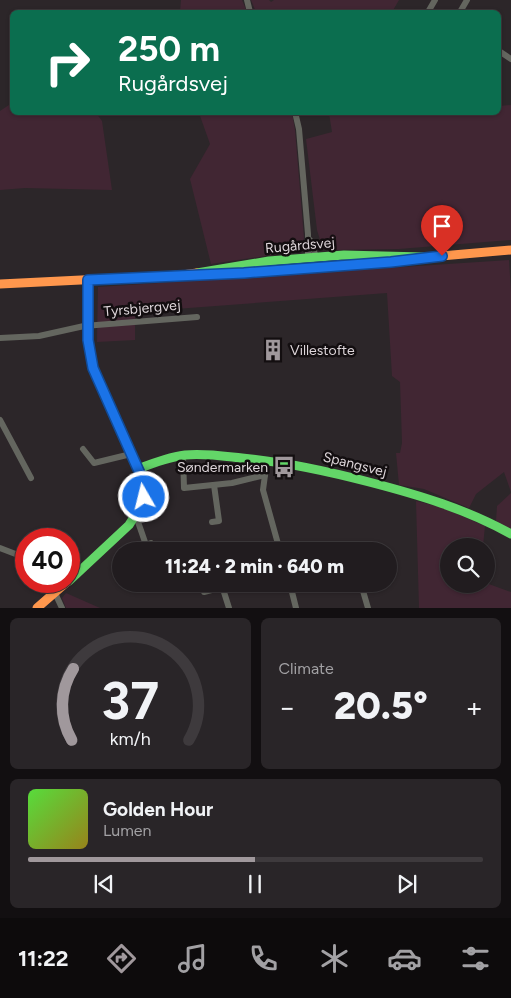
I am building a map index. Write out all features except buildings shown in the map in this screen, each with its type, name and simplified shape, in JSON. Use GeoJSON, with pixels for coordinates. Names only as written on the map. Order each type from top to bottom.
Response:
{"type":"FeatureCollection","features":[{"type":"Feature","properties":{"kind":"street"},"geometry":{"type":"LineString","coordinates":[[296,115],[299,129],[311,263]]}},
{"type":"Feature","properties":{"kind":"street","name":"Rugårdsvej"},"geometry":{"type":"LineString","coordinates":[[0,284],[262,272],[283,265],[364,255],[423,257],[511,250]]}},
{"type":"Feature","properties":{"kind":"street","name":"Rugårdsvej"},"geometry":{"type":"LineString","coordinates":[[182,275],[262,262],[311,263]]}},
{"type":"Feature","properties":{"kind":"street","name":"Tyrsbjergvej"},"geometry":{"type":"LineString","coordinates":[[80,569],[136,516],[144,497],[144,487],[138,469],[96,378],[90,355],[88,280]]}},
{"type":"Feature","properties":{"kind":"street","name":"Tyrsbjergvej"},"geometry":{"type":"LineString","coordinates":[[88,326],[197,317]]}},
{"type":"Feature","properties":{"kind":"street"},"geometry":{"type":"LineString","coordinates":[[0,338],[39,336],[88,326]]}},
{"type":"Feature","properties":{"kind":"street"},"geometry":{"type":"LineString","coordinates":[[0,420],[31,478]]}},
{"type":"Feature","properties":{"kind":"street"},"geometry":{"type":"LineString","coordinates":[[0,438],[8,434]]}},
{"type":"Feature","properties":{"kind":"street"},"geometry":{"type":"LineString","coordinates":[[84,449],[94,463],[131,454]]}},
{"type":"Feature","properties":{"kind":"street","name":"Spangsvej"},"geometry":{"type":"LineString","coordinates":[[138,469],[164,459],[183,455],[206,454],[307,466],[423,495],[471,513],[511,534]]}},
{"type":"Feature","properties":{"kind":"street"},"geometry":{"type":"LineString","coordinates":[[183,455],[184,488],[232,483],[265,475]]}},
{"type":"Feature","properties":{"kind":"street"},"geometry":{"type":"LineString","coordinates":[[268,460],[263,490],[277,542]]}},
{"type":"Feature","properties":{"kind":"street"},"geometry":{"type":"LineString","coordinates":[[212,522],[219,521],[214,485]]}},
{"type":"Feature","properties":{"kind":"street"},"geometry":{"type":"LineString","coordinates":[[136,516],[146,542]]}},
{"type":"Feature","properties":{"kind":"street"},"geometry":{"type":"LineString","coordinates":[[0,548],[15,554]]}},
{"type":"Feature","properties":{"kind":"street"},"geometry":{"type":"LineString","coordinates":[[224,592],[229,608]]}},
{"type":"Feature","properties":{"kind":"street"},"geometry":{"type":"LineString","coordinates":[[292,592],[296,608]]}},
{"type":"Feature","properties":{"kind":"street"},"geometry":{"type":"LineString","coordinates":[[363,592],[368,608]]}},
{"type":"Feature","properties":{"kind":"street"},"geometry":{"type":"LineString","coordinates":[[55,593],[62,608]]}},
{"type":"Feature","properties":{"kind":"street","name":"Tyrsbjergvej"},"geometry":{"type":"LineString","coordinates":[[37,608],[55,593]]}},
{"type":"Feature","properties":{"kind":"shaded area"},"geometry":{"type":"Polygon","coordinates":[[[181,0],[242,0],[246,10],[180,10],[181,0]]]}},
{"type":"Feature","properties":{"kind":"shaded area"},"geometry":{"type":"Polygon","coordinates":[[[251,0],[269,0],[271,2],[274,0],[399,0],[393,10],[255,10],[251,0]]]}},
{"type":"Feature","properties":{"kind":"shaded area"},"geometry":{"type":"Polygon","coordinates":[[[10,104],[10,115],[98,115],[102,121],[112,190],[25,188],[0,190],[0,111],[10,104]]]}},
{"type":"Feature","properties":{"kind":"shaded area"},"geometry":{"type":"Polygon","coordinates":[[[511,105],[511,240],[399,249],[327,250],[321,243],[317,230],[306,139],[332,132],[329,115],[501,115],[501,106],[511,105]]]}},
{"type":"Feature","properties":{"kind":"shaded area"},"geometry":{"type":"Polygon","coordinates":[[[200,115],[292,115],[304,238],[299,251],[211,264],[190,179],[210,144],[200,115]]]}},
{"type":"Feature","properties":{"kind":"shaded area"},"geometry":{"type":"Polygon","coordinates":[[[509,260],[511,292],[511,492],[504,472],[476,494],[469,508],[424,489],[399,485],[396,453],[400,453],[402,443],[400,382],[392,376],[387,293],[135,312],[135,340],[97,342],[98,287],[509,260]]]}},
{"type":"Feature","properties":{"kind":"shaded area"},"geometry":{"type":"Polygon","coordinates":[[[511,493],[511,530],[496,521],[497,506],[511,493]]]}},
{"type":"Feature","properties":{"kind":"shaded area"},"geometry":{"type":"Polygon","coordinates":[[[416,501],[441,507],[485,526],[484,538],[440,538],[440,593],[495,593],[495,586],[511,592],[511,608],[419,608],[416,501]]]}},
{"type":"Feature","properties":{"kind":"shaded area"},"geometry":{"type":"Polygon","coordinates":[[[66,593],[100,608],[66,608],[62,598],[66,593]]]}},
{"type":"Feature","properties":{"kind":"traffic: fast"},"geometry":{"type":"LineString","coordinates":[[197,273],[269,261],[344,255],[423,257]]}},
{"type":"Feature","properties":{"kind":"traffic: fast"},"geometry":{"type":"LineString","coordinates":[[80,571],[129,525],[139,509],[143,498],[142,478],[95,373]]}},
{"type":"Feature","properties":{"kind":"traffic: fast"},"geometry":{"type":"LineString","coordinates":[[138,469],[155,462],[192,454],[290,464],[353,478],[424,498],[477,517],[511,534]]}},
{"type":"Feature","properties":{"kind":"traffic: slow"},"geometry":{"type":"LineString","coordinates":[[418,258],[511,250]]}},
{"type":"Feature","properties":{"kind":"traffic: slow"},"geometry":{"type":"LineString","coordinates":[[217,275],[398,261]]}},
{"type":"Feature","properties":{"kind":"traffic: slow"},"geometry":{"type":"LineString","coordinates":[[0,284],[197,273]]}},
{"type":"Feature","properties":{"kind":"traffic: slow"},"geometry":{"type":"LineString","coordinates":[[37,608],[54,593]]}},
{"type":"Feature","properties":{"kind":"traffic: jam"},"geometry":{"type":"LineString","coordinates":[[88,280],[88,341],[95,373]]}},
{"type":"Feature","properties":{"kind":"place","name":"Villestofte"},"geometry":{"type":"Point","coordinates":[273,350]}},
{"type":"Feature","properties":{"kind":"place","name":"Søndermarken"},"geometry":{"type":"Point","coordinates":[284,467]}},
{"type":"Feature","properties":{"kind":"route"},"geometry":{"type":"LineString","coordinates":[[144,497],[142,478],[93,368],[88,340],[88,280],[244,273],[391,262],[442,256]]}}]}
